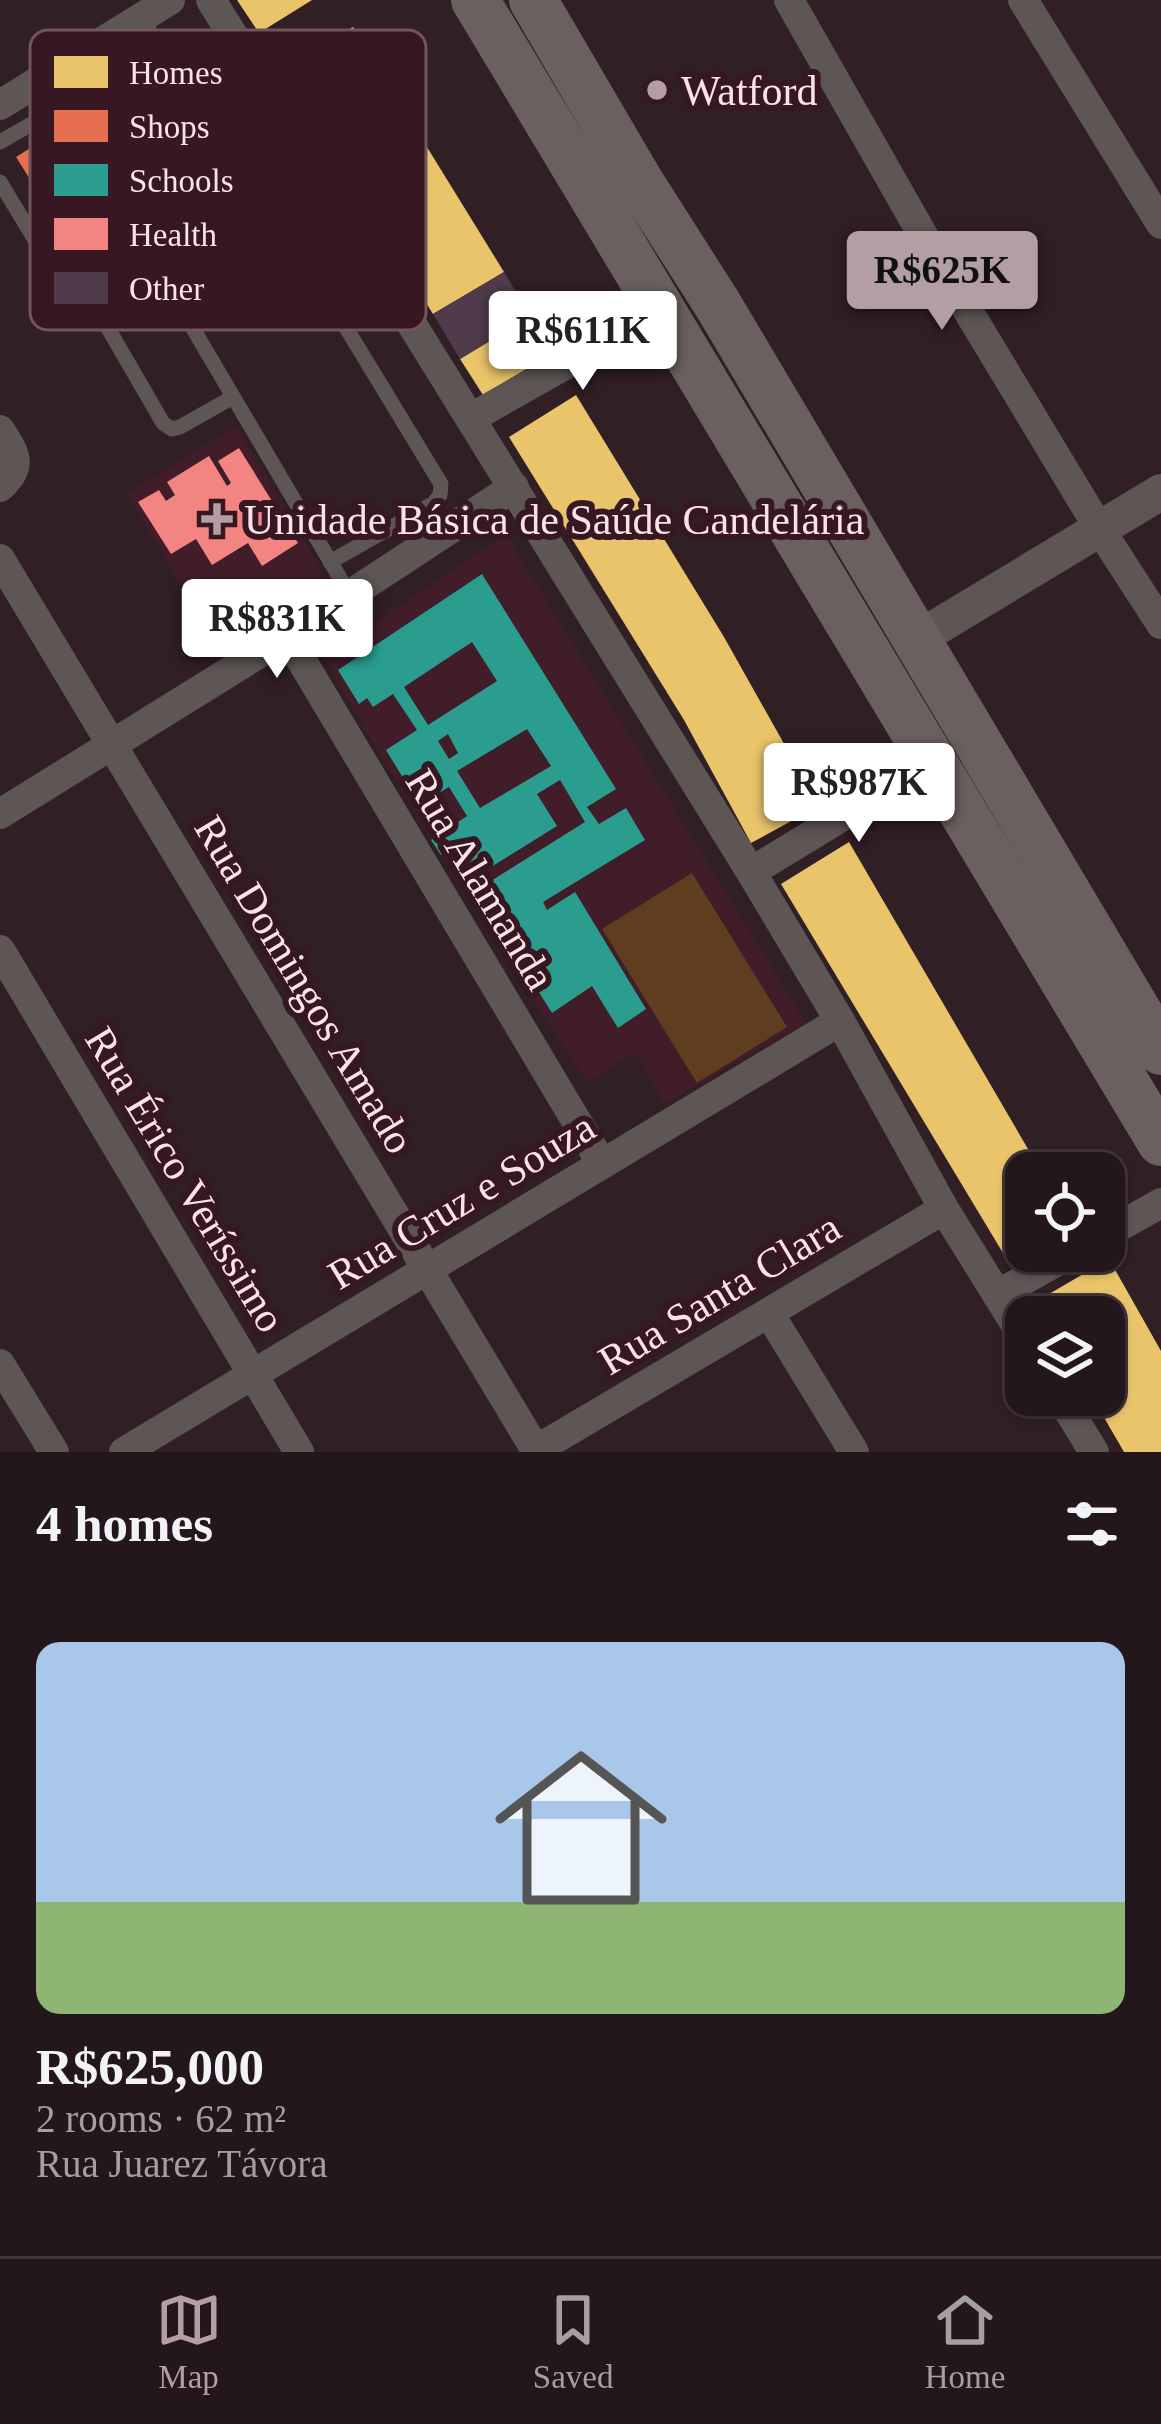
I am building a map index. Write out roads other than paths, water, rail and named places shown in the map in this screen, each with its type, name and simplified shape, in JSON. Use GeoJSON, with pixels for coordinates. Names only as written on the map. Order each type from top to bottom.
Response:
{"type":"FeatureCollection","features":[{"type":"Feature","properties":{"kind":"main road"},"geometry":{"type":"LineString","coordinates":[[533,0],[1161,1051]]}},
{"type":"Feature","properties":{"kind":"main road"},"geometry":{"type":"LineString","coordinates":[[487,18],[527,76],[541,84],[554,80],[561,69],[558,42]]}},
{"type":"Feature","properties":{"kind":"main road"},"geometry":{"type":"LineString","coordinates":[[487,18],[1161,1142]]}},
{"type":"Feature","properties":{"kind":"main road"},"geometry":{"type":"LineString","coordinates":[[574,164],[566,136],[577,126],[589,131],[639,181]]}},
{"type":"Feature","properties":{"kind":"main road"},"geometry":{"type":"LineString","coordinates":[[798,536],[865,627],[891,644],[917,639]]}},
{"type":"Feature","properties":{"kind":"main road"},"geometry":{"type":"LineString","coordinates":[[1085,1015],[1115,999],[1161,1051]]}},
{"type":"Feature","properties":{"kind":"street"},"geometry":{"type":"LineString","coordinates":[[211,0],[230,30]]}},
{"type":"Feature","properties":{"kind":"street"},"geometry":{"type":"LineString","coordinates":[[1023,0],[1161,224]]}},
{"type":"Feature","properties":{"kind":"street"},"geometry":{"type":"LineString","coordinates":[[793,1],[933,253],[1161,624]]}},
{"type":"Feature","properties":{"kind":"street"},"geometry":{"type":"LineString","coordinates":[[122,30],[160,7]]}},
{"type":"Feature","properties":{"kind":"street"},"geometry":{"type":"LineString","coordinates":[[0,105],[30,87]]}},
{"type":"Feature","properties":{"kind":"street"},"geometry":{"type":"LineString","coordinates":[[471,418],[662,310]]}},
{"type":"Feature","properties":{"kind":"street"},"geometry":{"type":"LineString","coordinates":[[416,330],[751,872],[1005,1306]]}},
{"type":"Feature","properties":{"kind":"street"},"geometry":{"type":"LineString","coordinates":[[0,430],[16,464],[0,487]]}},
{"type":"Feature","properties":{"kind":"street"},"geometry":{"type":"LineString","coordinates":[[0,814],[287,636],[514,487]]}},
{"type":"Feature","properties":{"kind":"street"},"geometry":{"type":"LineString","coordinates":[[917,639],[1161,493]]}},
{"type":"Feature","properties":{"kind":"street","name":"Rua Domingos Amado"},"geometry":{"type":"LineString","coordinates":[[0,559],[537,1451]]}},
{"type":"Feature","properties":{"kind":"street","name":"Rua Alamanda"},"geometry":{"type":"LineString","coordinates":[[287,636],[602,1164]]}},
{"type":"Feature","properties":{"kind":"street"},"geometry":{"type":"LineString","coordinates":[[751,872],[932,761]]}},
{"type":"Feature","properties":{"kind":"street","name":"Rua Érico Veríssimo"},"geometry":{"type":"LineString","coordinates":[[0,950],[299,1452]]}},
{"type":"Feature","properties":{"kind":"street","name":"Rua Cruz e Souza"},"geometry":{"type":"LineString","coordinates":[[124,1452],[840,1021]]}},
{"type":"Feature","properties":{"kind":"street"},"geometry":{"type":"LineString","coordinates":[[1125,1223],[1161,1203]]}},
{"type":"Feature","properties":{"kind":"street","name":"Rua Santa Clara"},"geometry":{"type":"LineString","coordinates":[[537,1451],[944,1209]]}},
{"type":"Feature","properties":{"kind":"street"},"geometry":{"type":"LineString","coordinates":[[998,1295],[1039,1272]]}},
{"type":"Feature","properties":{"kind":"street"},"geometry":{"type":"LineString","coordinates":[[769,1313],[854,1452]]}},
{"type":"Feature","properties":{"kind":"street"},"geometry":{"type":"LineString","coordinates":[[0,1364],[54,1452]]}},
{"type":"Feature","properties":{"kind":"street"},"geometry":{"type":"LineString","coordinates":[[1072,1416],[1094,1452]]}},
{"type":"Feature","properties":{"kind":"lane"},"geometry":{"type":"LineString","coordinates":[[0,142],[30,125]]}},
{"type":"Feature","properties":{"kind":"lane"},"geometry":{"type":"LineString","coordinates":[[0,182],[30,232]]}},
{"type":"Feature","properties":{"kind":"lane"},"geometry":{"type":"LineString","coordinates":[[109,330],[163,423],[172,429],[233,397]]}},
{"type":"Feature","properties":{"kind":"lane"},"geometry":{"type":"LineString","coordinates":[[194,330],[350,595]]}},
{"type":"Feature","properties":{"kind":"lane"},"geometry":{"type":"LineString","coordinates":[[329,562],[434,503],[441,484],[347,330]]}},
{"type":"Feature","properties":{"kind":"place","name":"Watford"},"geometry":{"type":"Point","coordinates":[657,90]}},
{"type":"Feature","properties":{"kind":"place","name":"Unidade Básica de Saúde Candelária"},"geometry":{"type":"Point","coordinates":[217,519]}}]}
